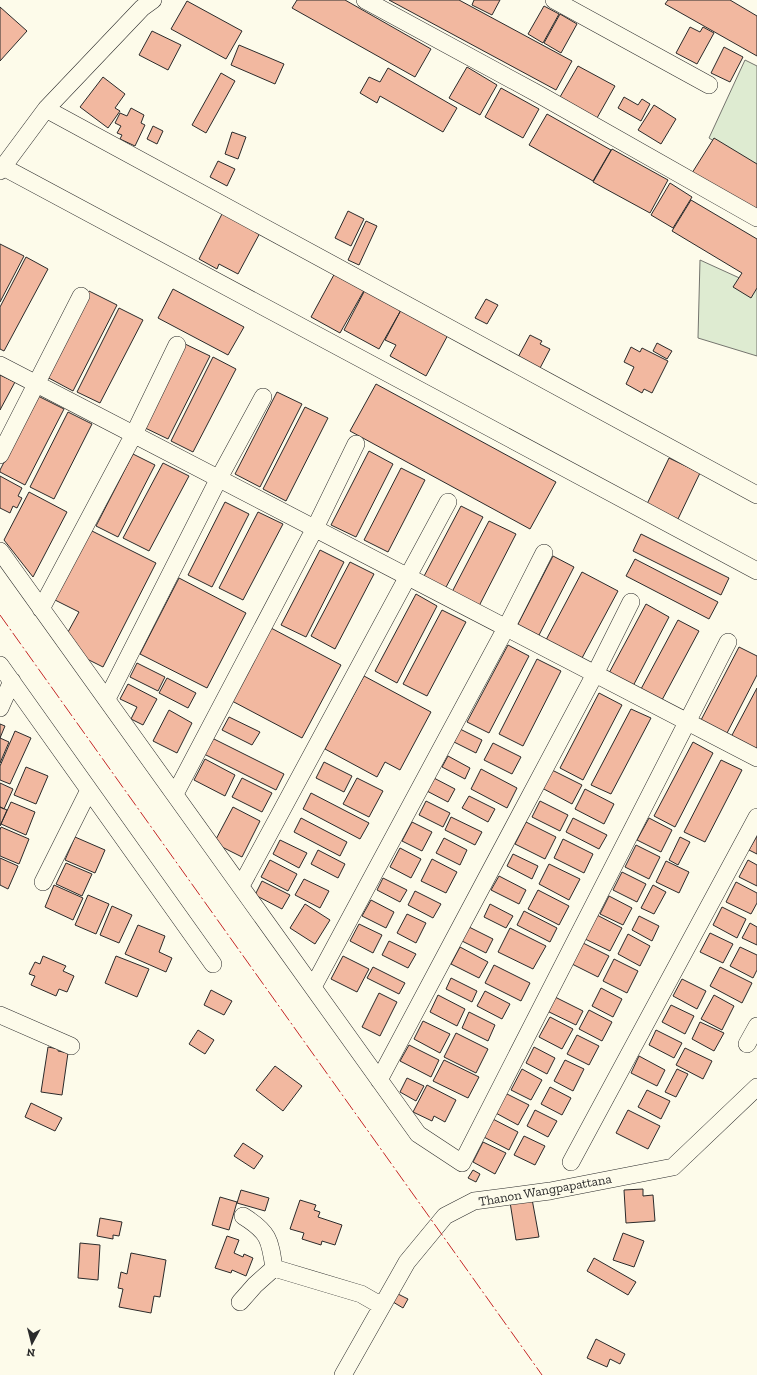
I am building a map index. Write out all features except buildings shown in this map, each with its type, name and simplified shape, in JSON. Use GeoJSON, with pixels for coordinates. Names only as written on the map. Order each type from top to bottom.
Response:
{"type":"FeatureCollection","features":[{"type":"Feature","properties":{"kind":"street"},"geometry":{"type":"LineString","coordinates":[[153,0],[142,8],[46,109],[1,169],[757,572]]}},
{"type":"Feature","properties":{"kind":"street"},"geometry":{"type":"LineString","coordinates":[[364,0],[540,95],[757,218]]}},
{"type":"Feature","properties":{"kind":"street"},"geometry":{"type":"LineString","coordinates":[[554,0],[710,85]]}},
{"type":"Feature","properties":{"kind":"street"},"geometry":{"type":"LineString","coordinates":[[46,109],[757,496]]}},
{"type":"Feature","properties":{"kind":"street"},"geometry":{"type":"LineString","coordinates":[[0,455],[81,296]]}},
{"type":"Feature","properties":{"kind":"street"},"geometry":{"type":"LineString","coordinates":[[41,609],[134,434],[177,345]]}},
{"type":"Feature","properties":{"kind":"street"},"geometry":{"type":"LineString","coordinates":[[0,365],[757,758]]}},
{"type":"Feature","properties":{"kind":"street"},"geometry":{"type":"LineString","coordinates":[[106,699],[219,478],[263,396]]}},
{"type":"Feature","properties":{"kind":"street"},"geometry":{"type":"LineString","coordinates":[[174,794],[315,528],[356,444]]}},
{"type":"Feature","properties":{"kind":"street"},"geometry":{"type":"LineString","coordinates":[[241,886],[448,502]]}},
{"type":"Feature","properties":{"kind":"street"},"geometry":{"type":"LineString","coordinates":[[0,551],[418,1134],[462,1162],[728,642]]}},
{"type":"Feature","properties":{"kind":"street"},"geometry":{"type":"LineString","coordinates":[[313,988],[506,628],[544,553]]}},
{"type":"Feature","properties":{"kind":"street"},"geometry":{"type":"LineString","coordinates":[[379,1080],[595,674],[631,602]]}},
{"type":"Feature","properties":{"kind":"street"},"geometry":{"type":"LineString","coordinates":[[0,665],[213,964]]}},
{"type":"Feature","properties":{"kind":"street"},"geometry":{"type":"LineString","coordinates":[[0,708],[12,681]]}},
{"type":"Feature","properties":{"kind":"street"},"geometry":{"type":"LineString","coordinates":[[43,882],[89,790]]}},
{"type":"Feature","properties":{"kind":"street"},"geometry":{"type":"LineString","coordinates":[[572,1162],[757,817]]}},
{"type":"Feature","properties":{"kind":"street"},"geometry":{"type":"LineString","coordinates":[[0,1015],[72,1046]]}},
{"type":"Feature","properties":{"kind":"street"},"geometry":{"type":"LineString","coordinates":[[747,1044],[757,1026]]}},
{"type":"Feature","properties":{"kind":"street","name":"Thanon Wangpapattana"},"geometry":{"type":"LineString","coordinates":[[343,1375],[407,1262],[445,1216],[474,1201],[550,1191],[673,1167],[757,1087]]}},
{"type":"Feature","properties":{"kind":"street"},"geometry":{"type":"LineString","coordinates":[[243,1216],[257,1225],[266,1236],[270,1244],[274,1268]]}},
{"type":"Feature","properties":{"kind":"street"},"geometry":{"type":"LineString","coordinates":[[274,1268],[361,1294],[382,1306]]}},
{"type":"Feature","properties":{"kind":"street"},"geometry":{"type":"LineString","coordinates":[[240,1302],[259,1281],[274,1268]]}},
{"type":"Feature","properties":{"kind":"green space"},"geometry":{"type":"Polygon","coordinates":[[[745,60],[757,66],[757,168],[709,138],[745,60]]]}},
{"type":"Feature","properties":{"kind":"green space"},"geometry":{"type":"Polygon","coordinates":[[[700,260],[757,286],[757,356],[698,338],[700,260]]]}},
{"type":"Feature","properties":{"kind":"power"},"geometry":{"type":"LineString","coordinates":[[0,615],[542,1375]]}}]}
